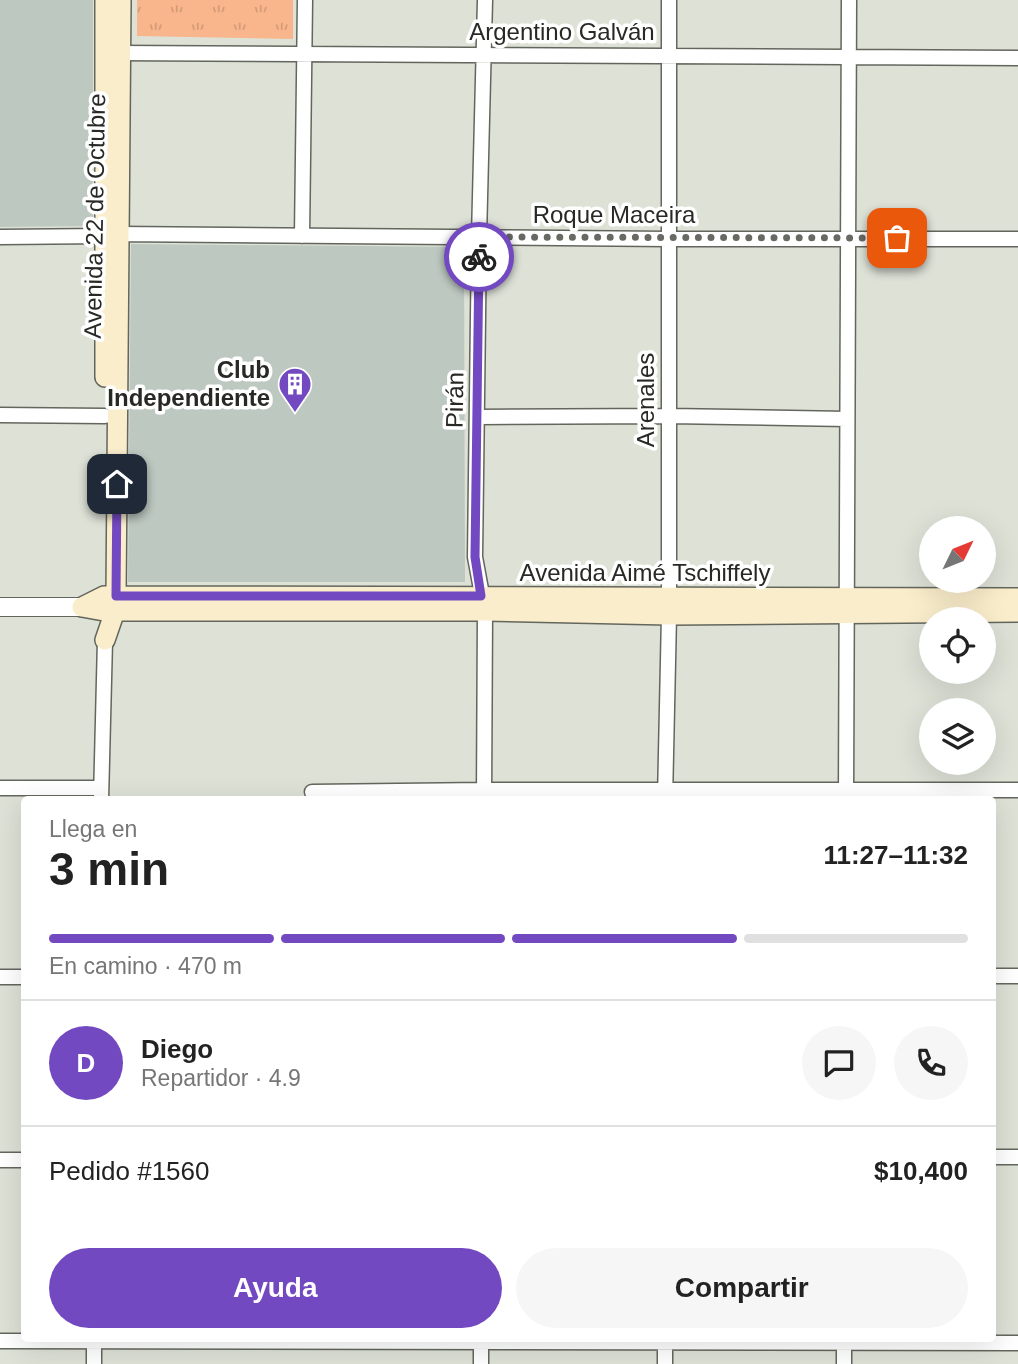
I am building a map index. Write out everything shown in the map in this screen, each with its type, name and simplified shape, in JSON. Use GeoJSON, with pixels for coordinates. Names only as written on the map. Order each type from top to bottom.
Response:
{"type":"FeatureCollection","features":[{"type":"Feature","properties":{"kind":"main road","name":"Avenida 22 de Octubre"},"geometry":{"type":"LineString","coordinates":[[105,0],[113,53]]}},
{"type":"Feature","properties":{"kind":"main road","name":"Avenida 22 de Octubre"},"geometry":{"type":"LineString","coordinates":[[105,640],[110,603],[113,53],[121,0]]}},
{"type":"Feature","properties":{"kind":"main road","name":"Avenida 22 de Octubre"},"geometry":{"type":"LineString","coordinates":[[110,603],[105,416],[111,235]]}},
{"type":"Feature","properties":{"kind":"main road","name":"Avenida Aimé Tschiffely"},"geometry":{"type":"LineString","coordinates":[[110,603],[668,607],[847,605],[1018,598]]}},
{"type":"Feature","properties":{"kind":"main road"},"geometry":{"type":"LineString","coordinates":[[82,607],[110,603]]}},
{"type":"Feature","properties":{"kind":"main road","name":"Avenida Aimé Tschiffely"},"geometry":{"type":"LineString","coordinates":[[847,605],[1018,612]]}},
{"type":"Feature","properties":{"kind":"street"},"geometry":{"type":"LineString","coordinates":[[302,236],[305,0]]}},
{"type":"Feature","properties":{"kind":"street","name":"Pirán"},"geometry":{"type":"LineString","coordinates":[[484,795],[483,604],[475,557],[485,0]]}},
{"type":"Feature","properties":{"kind":"street","name":"Arenales"},"geometry":{"type":"LineString","coordinates":[[665,795],[670,416],[669,0]]}},
{"type":"Feature","properties":{"kind":"street"},"geometry":{"type":"LineString","coordinates":[[846,795],[849,0]]}},
{"type":"Feature","properties":{"kind":"street","name":"Argentino Galván"},"geometry":{"type":"LineString","coordinates":[[113,53],[1018,58]]}},
{"type":"Feature","properties":{"kind":"street","name":"Roque Maceira"},"geometry":{"type":"LineString","coordinates":[[0,237],[111,235],[1018,239]]}},
{"type":"Feature","properties":{"kind":"street"},"geometry":{"type":"LineString","coordinates":[[0,415],[105,416]]}},
{"type":"Feature","properties":{"kind":"street"},"geometry":{"type":"LineString","coordinates":[[478,417],[847,419]]}},
{"type":"Feature","properties":{"kind":"street"},"geometry":{"type":"LineString","coordinates":[[0,607],[82,607]]}},
{"type":"Feature","properties":{"kind":"street","name":"Avenida 22 de Octubre"},"geometry":{"type":"LineString","coordinates":[[101,794],[105,640]]}},
{"type":"Feature","properties":{"kind":"street"},"geometry":{"type":"LineString","coordinates":[[0,788],[101,794]]}},
{"type":"Feature","properties":{"kind":"street"},"geometry":{"type":"LineString","coordinates":[[312,792],[846,795],[1018,790]]}},
{"type":"Feature","properties":{"kind":"street"},"geometry":{"type":"LineString","coordinates":[[996,976],[1018,976]]}},
{"type":"Feature","properties":{"kind":"street"},"geometry":{"type":"LineString","coordinates":[[0,977],[21,977]]}},
{"type":"Feature","properties":{"kind":"street"},"geometry":{"type":"LineString","coordinates":[[996,1157],[1018,1157]]}},
{"type":"Feature","properties":{"kind":"street"},"geometry":{"type":"LineString","coordinates":[[0,1160],[21,1160]]}},
{"type":"Feature","properties":{"kind":"street"},"geometry":{"type":"LineString","coordinates":[[0,1340],[21,1340]]}},
{"type":"Feature","properties":{"kind":"street"},"geometry":{"type":"LineString","coordinates":[[94,1342],[94,1364]]}},
{"type":"Feature","properties":{"kind":"street"},"geometry":{"type":"LineString","coordinates":[[481,1342],[481,1364]]}},
{"type":"Feature","properties":{"kind":"street"},"geometry":{"type":"LineString","coordinates":[[665,1342],[665,1364]]}},
{"type":"Feature","properties":{"kind":"street"},"geometry":{"type":"LineString","coordinates":[[844,1342],[844,1364]]}},
{"type":"Feature","properties":{"kind":"street"},"geometry":{"type":"LineString","coordinates":[[931,1342],[1018,1343]]}},
{"type":"Feature","properties":{"kind":"green space"},"geometry":{"type":"Polygon","coordinates":[[[137,0],[293,0],[293,39],[137,36],[137,0]]]}},
{"type":"Feature","properties":{"kind":"building"},"geometry":{"type":"Polygon","coordinates":[[[0,0],[93,0],[93,226],[0,227],[0,0]]]}},
{"type":"Feature","properties":{"kind":"building","name":"Club Independiente"},"geometry":{"type":"Polygon","coordinates":[[[131,244],[464,247],[465,582],[128,582],[131,244]]]}},
{"type":"Feature","properties":{"kind":"way so far"},"geometry":{"type":"LineString","coordinates":[[479,257],[479,237],[897,238]]}},
{"type":"Feature","properties":{"kind":"place","name":"Club Independiente"},"geometry":{"type":"Point","coordinates":[295,414]}},
{"type":"Feature","properties":{"kind":"route"},"geometry":{"type":"LineString","coordinates":[[117,484],[116,596],[481,596],[475,557],[479,257]]}}]}
